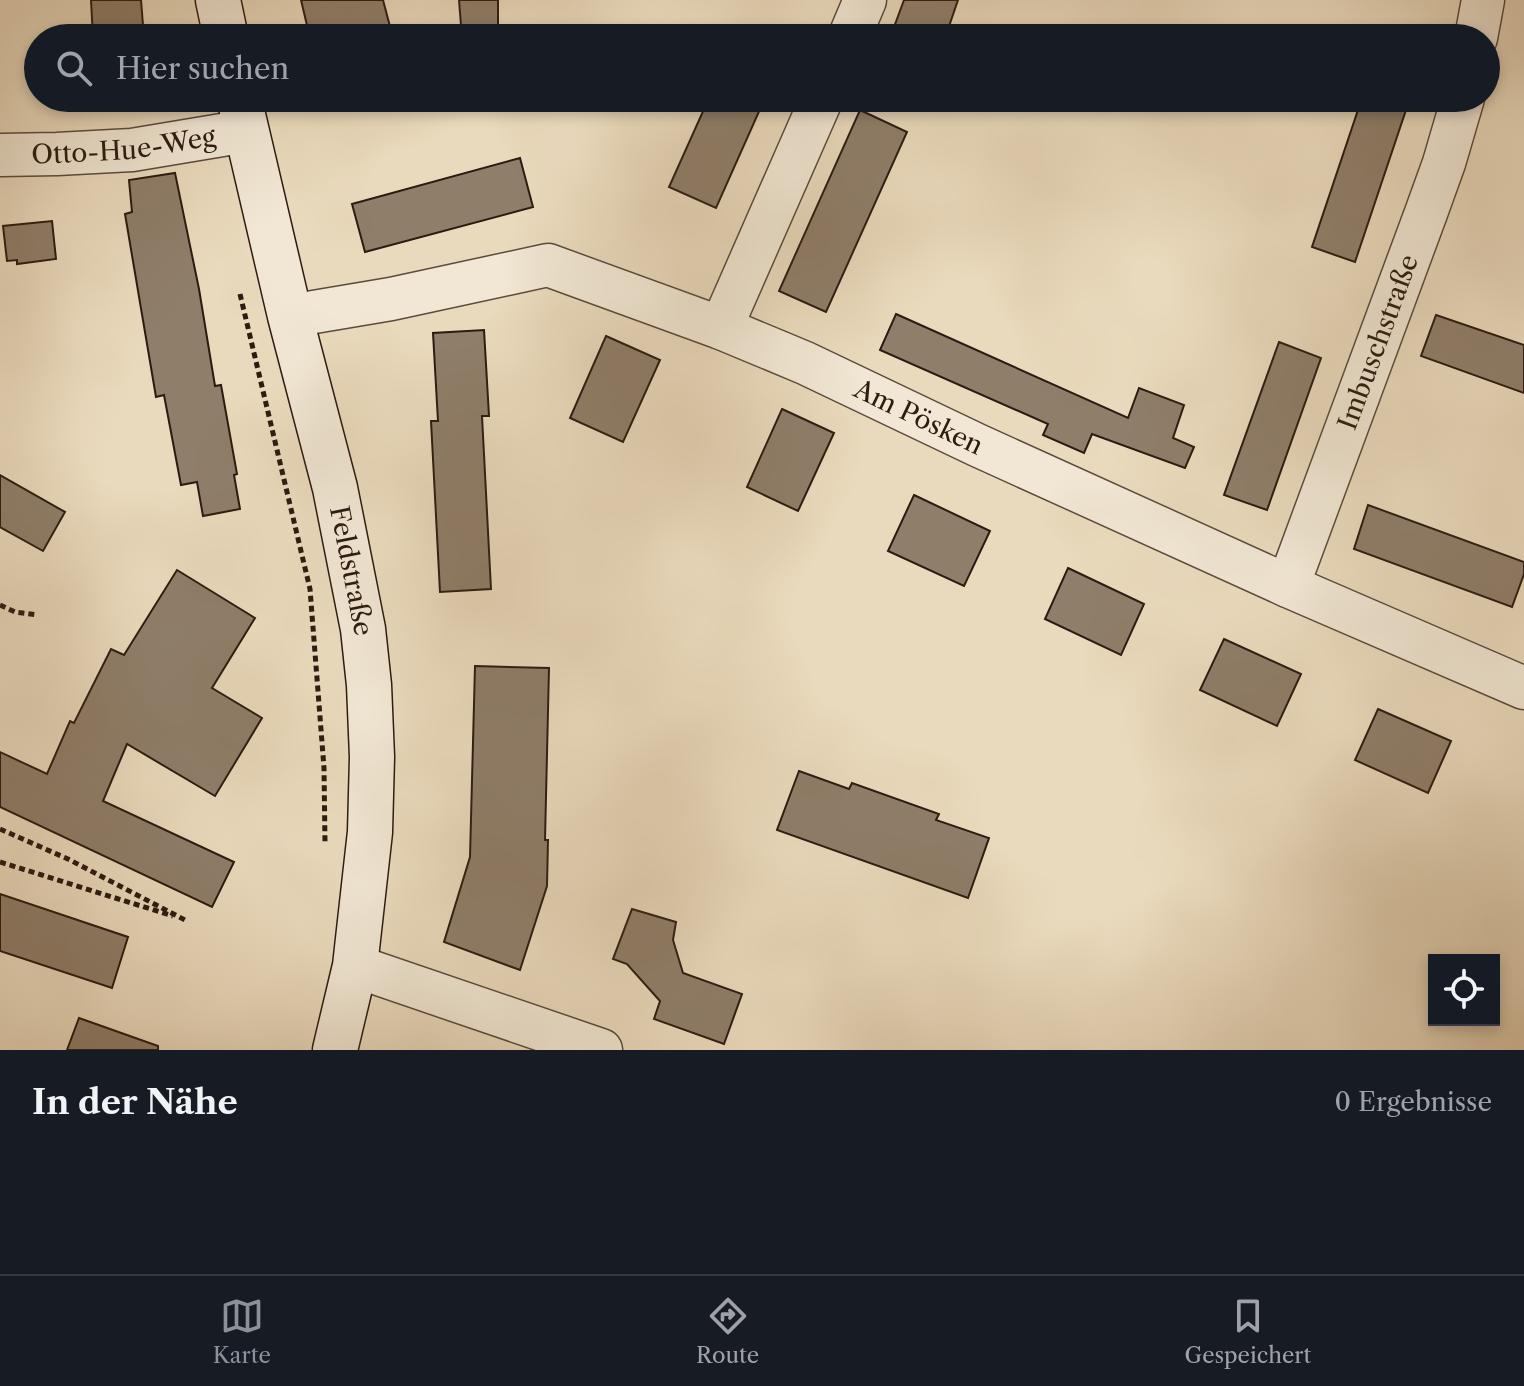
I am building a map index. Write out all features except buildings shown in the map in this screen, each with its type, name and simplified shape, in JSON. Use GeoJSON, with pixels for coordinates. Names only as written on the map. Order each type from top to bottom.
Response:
{"type":"FeatureCollection","features":[{"type":"Feature","properties":{"kind":"main road"},"geometry":{"type":"LineString","coordinates":[[218,0],[223,24]]}},
{"type":"Feature","properties":{"kind":"main road","name":"Feldstraße"},"geometry":{"type":"LineString","coordinates":[[243,115],[290,316],[335,488],[363,629],[369,685],[372,757],[370,832],[355,966],[335,1050]]}},
{"type":"Feature","properties":{"kind":"street"},"geometry":{"type":"LineString","coordinates":[[855,24],[865,0]]}},
{"type":"Feature","properties":{"kind":"street"},"geometry":{"type":"LineString","coordinates":[[1479,24],[1483,0]]}},
{"type":"Feature","properties":{"kind":"street"},"geometry":{"type":"LineString","coordinates":[[721,328],[816,112]]}},
{"type":"Feature","properties":{"kind":"street","name":"Imbuschstraße"},"geometry":{"type":"LineString","coordinates":[[1288,586],[1426,213],[1459,112]]}},
{"type":"Feature","properties":{"kind":"street","name":"Otto-Hue-Weg"},"geometry":{"type":"LineString","coordinates":[[0,155],[132,150],[243,115]]}},
{"type":"Feature","properties":{"kind":"street","name":"Am Pösken"},"geometry":{"type":"LineString","coordinates":[[290,316],[391,299],[548,265],[721,328],[805,363],[1288,586],[1524,688]]}},
{"type":"Feature","properties":{"kind":"street"},"geometry":{"type":"LineString","coordinates":[[355,966],[601,1050]]}},
{"type":"Feature","properties":{"kind":"path"},"geometry":{"type":"LineString","coordinates":[[238,286],[310,589],[324,768],[325,845]]}},
{"type":"Feature","properties":{"kind":"path"},"geometry":{"type":"LineString","coordinates":[[0,605],[15,612],[38,615]]}},
{"type":"Feature","properties":{"kind":"path"},"geometry":{"type":"LineString","coordinates":[[0,829],[68,859],[185,920],[0,862]]}}]}
